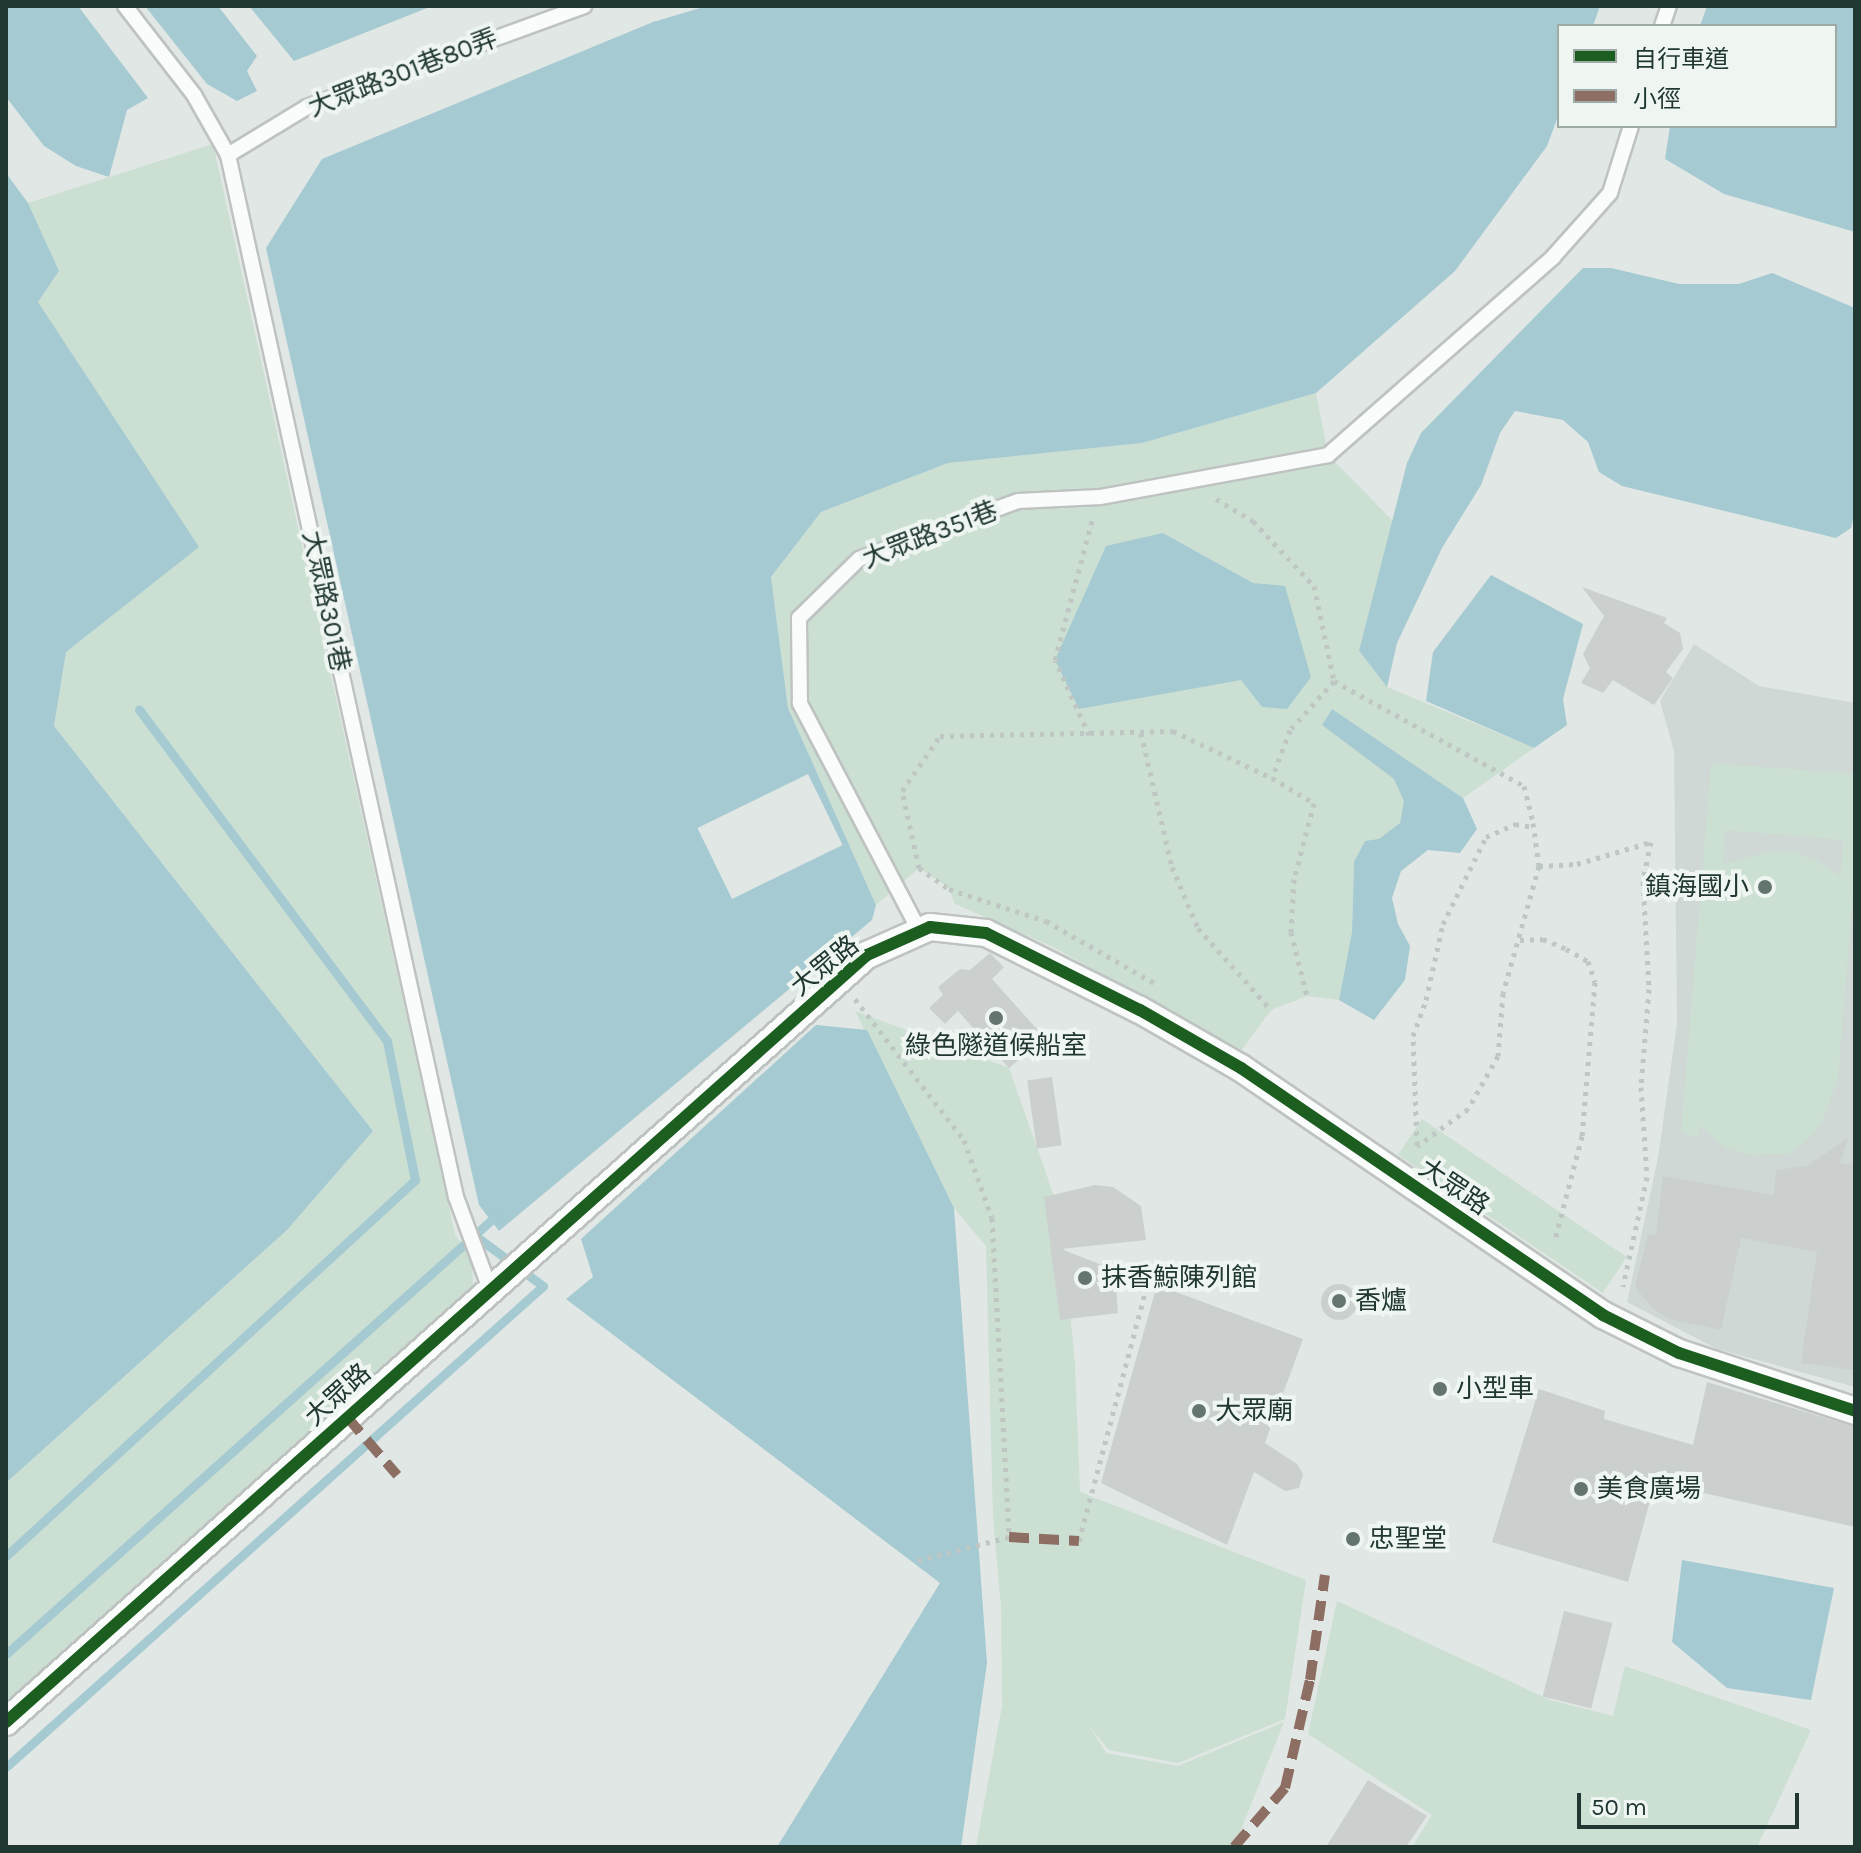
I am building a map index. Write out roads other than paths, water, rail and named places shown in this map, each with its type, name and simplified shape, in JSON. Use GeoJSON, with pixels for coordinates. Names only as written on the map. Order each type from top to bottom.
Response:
{"type":"FeatureCollection","features":[{"type":"Feature","properties":{"kind":"street","name":"大眾路"},"geometry":{"type":"LineString","coordinates":[[6,1722],[867,955],[930,927],[986,933],[1140,1010],[1241,1068],[1603,1315],[1679,1353],[1855,1411]]}},
{"type":"Feature","properties":{"kind":"lane","name":"大眾路301巷"},"geometry":{"type":"LineString","coordinates":[[125,6],[194,95],[228,155],[456,1197],[490,1289]]}},
{"type":"Feature","properties":{"kind":"lane","name":"大眾路301巷80弄"},"geometry":{"type":"LineString","coordinates":[[228,155],[307,107],[584,6]]}},
{"type":"Feature","properties":{"kind":"lane","name":"大眾路351巷"},"geometry":{"type":"LineString","coordinates":[[920,932],[800,703],[799,618],[859,559],[1018,501],[1100,497],[1328,455],[1553,257],[1610,193],[1630,128]]}},
{"type":"Feature","properties":{"kind":"water"},"geometry":{"type":"Polygon","coordinates":[[[6,6],[78,6],[148,98],[127,110],[109,177],[76,166],[44,146],[6,97],[6,6]]]}},
{"type":"Feature","properties":{"kind":"water"},"geometry":{"type":"Polygon","coordinates":[[[145,6],[218,6],[257,56],[247,71],[257,91],[237,101],[207,84],[145,6]]]}},
{"type":"Feature","properties":{"kind":"water"},"geometry":{"type":"Polygon","coordinates":[[[249,6],[432,6],[294,61],[249,6]]]}},
{"type":"Feature","properties":{"kind":"water"},"geometry":{"type":"Polygon","coordinates":[[[707,6],[1600,6],[1594,24],[1557,24],[1557,119],[1547,146],[1455,271],[1316,393],[1142,443],[948,463],[821,512],[771,577],[788,708],[876,905],[872,920],[499,1231],[479,1205],[266,248],[322,159],[653,22],[707,6]]]}},
{"type":"Feature","properties":{"kind":"water"},"geometry":{"type":"Polygon","coordinates":[[[1707,6],[1855,6],[1855,232],[1724,194],[1665,159],[1670,128],[1837,128],[1837,24],[1701,24],[1707,6]]]}},
{"type":"Feature","properties":{"kind":"water"},"geometry":{"type":"Polygon","coordinates":[[[6,173],[28,203],[59,271],[38,302],[199,547],[66,652],[54,726],[373,1131],[287,1230],[6,1483],[6,173]]]}},
{"type":"Feature","properties":{"kind":"water"},"geometry":{"type":"Polygon","coordinates":[[[1583,268],[1611,268],[1679,284],[1739,284],[1772,273],[1855,308],[1855,511],[1851,528],[1836,538],[1622,486],[1599,472],[1588,442],[1563,420],[1515,411],[1500,433],[1481,485],[1442,548],[1397,643],[1387,687],[1359,651],[1407,463],[1421,433],[1583,268]]]}},
{"type":"Feature","properties":{"kind":"water"},"geometry":{"type":"Polygon","coordinates":[[[1163,533],[1253,583],[1285,586],[1311,677],[1287,709],[1262,707],[1241,680],[1079,709],[1055,660],[1106,546],[1163,533]]]}},
{"type":"Feature","properties":{"kind":"water"},"geometry":{"type":"Polygon","coordinates":[[[1491,575],[1583,624],[1563,699],[1567,725],[1534,748],[1426,701],[1433,652],[1491,575]]]}},
{"type":"Feature","properties":{"kind":"water"},"geometry":{"type":"Polygon","coordinates":[[[1332,709],[1463,798],[1477,829],[1460,853],[1428,850],[1401,871],[1392,898],[1398,924],[1410,946],[1405,980],[1374,1020],[1339,1000],[1352,932],[1354,862],[1365,841],[1379,839],[1400,823],[1404,801],[1394,779],[1322,725],[1332,709]]]}},
{"type":"Feature","properties":{"kind":"water"},"geometry":{"type":"Polygon","coordinates":[[[816,1025],[867,1030],[954,1208],[987,1663],[961,1847],[777,1847],[940,1583],[566,1299],[593,1277],[581,1239],[816,1025]]]}},
{"type":"Feature","properties":{"kind":"water"},"geometry":{"type":"Polygon","coordinates":[[[1682,1560],[1834,1588],[1811,1700],[1727,1688],[1672,1642],[1682,1560]]]}},
{"type":"Feature","properties":{"kind":"waterway"},"geometry":{"type":"LineString","coordinates":[[6,1556],[415,1180],[387,1041],[139,709]]}},
{"type":"Feature","properties":{"kind":"waterway"},"geometry":{"type":"LineString","coordinates":[[6,1654],[498,1214]]}},
{"type":"Feature","properties":{"kind":"waterway"},"geometry":{"type":"LineString","coordinates":[[6,1767],[543,1286],[474,1235]]}},
{"type":"Feature","properties":{"kind":"place","name":"鎮海國小"},"geometry":{"type":"Point","coordinates":[1765,887]}},
{"type":"Feature","properties":{"kind":"place","name":"綠色隧道候船室"},"geometry":{"type":"Point","coordinates":[996,1018]}},
{"type":"Feature","properties":{"kind":"place","name":"抹香鯨陳列館"},"geometry":{"type":"Point","coordinates":[1085,1278]}},
{"type":"Feature","properties":{"kind":"place","name":"香爐"},"geometry":{"type":"Point","coordinates":[1339,1301]}},
{"type":"Feature","properties":{"kind":"place","name":"小型車"},"geometry":{"type":"Point","coordinates":[1440,1389]}},
{"type":"Feature","properties":{"kind":"place","name":"大眾廟"},"geometry":{"type":"Point","coordinates":[1199,1411]}},
{"type":"Feature","properties":{"kind":"place","name":"美食廣場"},"geometry":{"type":"Point","coordinates":[1581,1489]}},
{"type":"Feature","properties":{"kind":"place","name":"忠聖堂"},"geometry":{"type":"Point","coordinates":[1353,1539]}}]}
